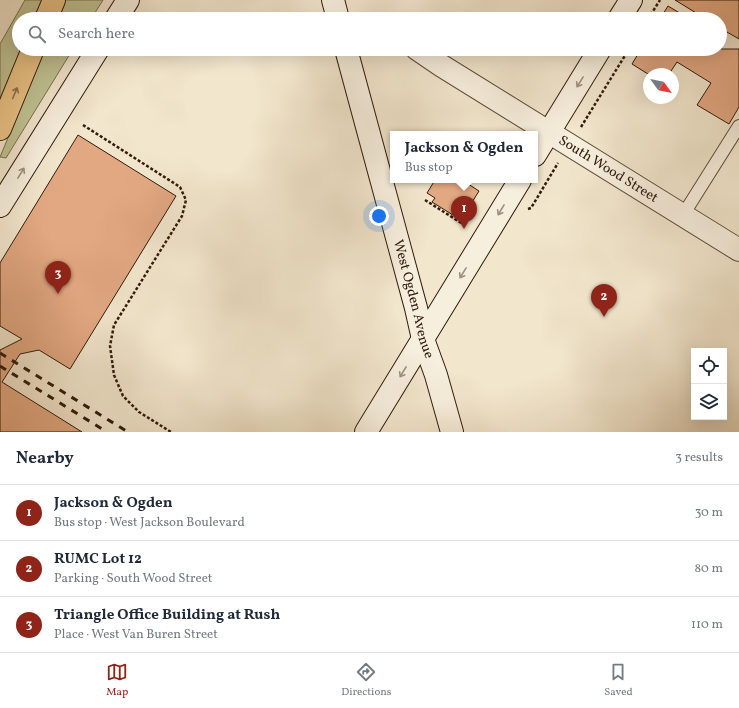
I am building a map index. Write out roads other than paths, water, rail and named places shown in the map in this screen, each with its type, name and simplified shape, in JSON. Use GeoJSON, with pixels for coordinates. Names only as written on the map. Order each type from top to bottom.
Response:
{"type":"FeatureCollection","features":[{"type":"Feature","properties":{"kind":"highway"},"geometry":{"type":"LineString","coordinates":[[49,12],[54,0]]}},
{"type":"Feature","properties":{"kind":"highway"},"geometry":{"type":"LineString","coordinates":[[0,129],[30,56]]}},
{"type":"Feature","properties":{"kind":"street"},"geometry":{"type":"LineString","coordinates":[[120,12],[128,0]]}},
{"type":"Feature","properties":{"kind":"street"},"geometry":{"type":"LineString","coordinates":[[333,0],[336,12]]}},
{"type":"Feature","properties":{"kind":"street"},"geometry":{"type":"LineString","coordinates":[[623,12],[631,0]]}},
{"type":"Feature","properties":{"kind":"street"},"geometry":{"type":"LineString","coordinates":[[0,206],[94,56]]}},
{"type":"Feature","properties":{"kind":"street","name":"West Ogden Avenue"},"geometry":{"type":"LineString","coordinates":[[348,56],[423,339],[436,375],[452,432]]}},
{"type":"Feature","properties":{"kind":"street","name":"South Wood Street"},"geometry":{"type":"LineString","coordinates":[[427,56],[739,250]]}},
{"type":"Feature","properties":{"kind":"street"},"geometry":{"type":"LineString","coordinates":[[538,150],[596,56]]}},
{"type":"Feature","properties":{"kind":"street"},"geometry":{"type":"LineString","coordinates":[[366,432],[518,183]]}},
{"type":"Feature","properties":{"kind":"lane"},"geometry":{"type":"LineString","coordinates":[[683,216],[739,126]]}},
{"type":"Feature","properties":{"kind":"railway"},"geometry":{"type":"LineString","coordinates":[[0,353],[128,432]]}},
{"type":"Feature","properties":{"kind":"railway"},"geometry":{"type":"LineString","coordinates":[[0,366],[107,432]]}},
{"type":"Feature","properties":{"kind":"place","name":"Jackson & Ogden"},"geometry":{"type":"Point","coordinates":[464,229]}},
{"type":"Feature","properties":{"kind":"place","name":"Triangle Office Building at Rush"},"geometry":{"type":"Point","coordinates":[58,294]}},
{"type":"Feature","properties":{"kind":"place","name":"RUMC Lot 12"},"geometry":{"type":"Point","coordinates":[604,317]}}]}
